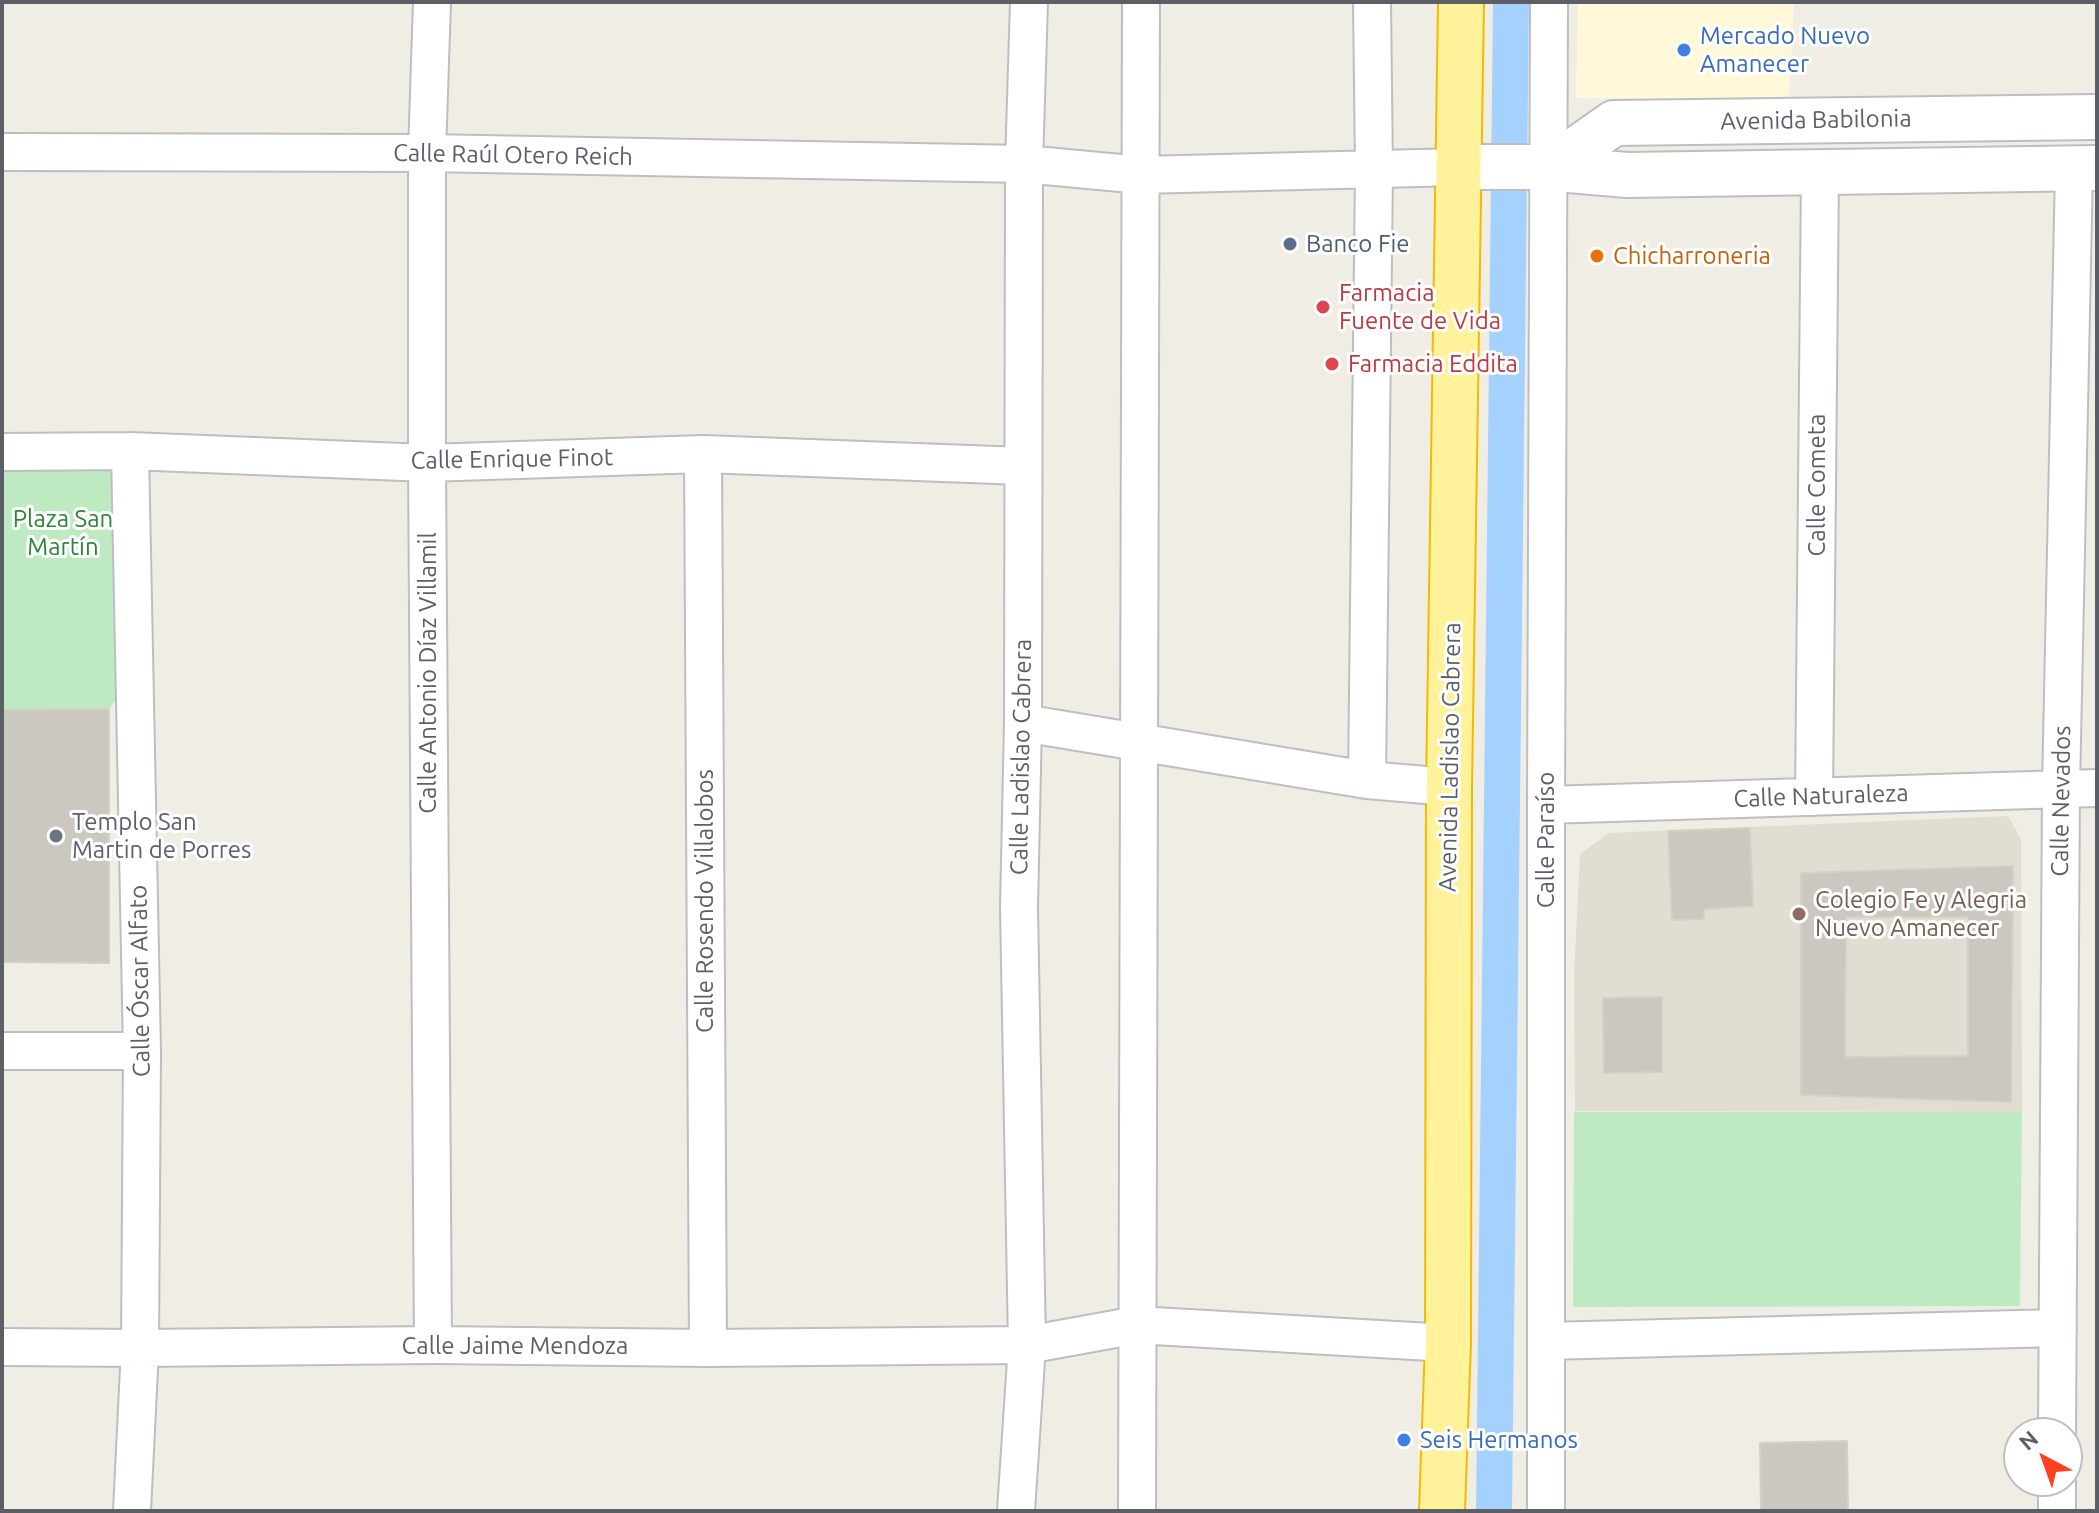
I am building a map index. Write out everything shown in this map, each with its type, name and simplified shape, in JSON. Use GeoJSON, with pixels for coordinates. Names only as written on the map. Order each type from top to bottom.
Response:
{"type":"FeatureCollection","features":[{"type":"Feature","properties":{"kind":"highway","name":"Avenida Ladislao Cabrera"},"geometry":{"type":"LineString","coordinates":[[1442,1511],[1448,1343],[1449,787],[1511,167],[1461,2]]}},
{"type":"Feature","properties":{"kind":"street","name":"Calle Antonio Díaz Villamil"},"geometry":{"type":"LineString","coordinates":[[432,2],[427,153],[427,463],[433,1345]]}},
{"type":"Feature","properties":{"kind":"street","name":"Calle Ladislao Cabrera"},"geometry":{"type":"LineString","coordinates":[[1016,1511],[1027,1345],[1019,907],[1023,723],[1024,164],[1029,2]]}},
{"type":"Feature","properties":{"kind":"street"},"geometry":{"type":"LineString","coordinates":[[1137,1511],[1141,2]]}},
{"type":"Feature","properties":{"kind":"street"},"geometry":{"type":"LineString","coordinates":[[1367,780],[1374,170],[1372,2]]}},
{"type":"Feature","properties":{"kind":"street"},"geometry":{"type":"LineString","coordinates":[[1511,167],[1549,2]]}},
{"type":"Feature","properties":{"kind":"street","name":"Avenida Babilonia"},"geometry":{"type":"LineString","coordinates":[[1511,167],[1614,123],[2097,117]]}},
{"type":"Feature","properties":{"kind":"street","name":"Calle Raúl Otero Reich"},"geometry":{"type":"LineString","coordinates":[[2,152],[427,153],[1024,164]]}},
{"type":"Feature","properties":{"kind":"street"},"geometry":{"type":"LineString","coordinates":[[1024,164],[1142,175],[1511,167],[1627,175],[2086,169]]}},
{"type":"Feature","properties":{"kind":"street","name":"Calle Paraíso"},"geometry":{"type":"LineString","coordinates":[[1511,167],[1546,805],[1546,1511]]}},
{"type":"Feature","properties":{"kind":"street","name":"Calle Nevados"},"geometry":{"type":"LineString","coordinates":[[2057,1417],[2061,789],[2086,169]]}},
{"type":"Feature","properties":{"kind":"street","name":"Calle Cometa"},"geometry":{"type":"LineString","coordinates":[[1814,797],[1820,174]]}},
{"type":"Feature","properties":{"kind":"street","name":"Calle Enrique Finot"},"geometry":{"type":"LineString","coordinates":[[2,452],[130,451],[427,463],[703,454],[1023,466]]}},
{"type":"Feature","properties":{"kind":"street","name":"Calle Óscar Alfato"},"geometry":{"type":"LineString","coordinates":[[130,451],[142,1051],[140,1348],[132,1511]]}},
{"type":"Feature","properties":{"kind":"street","name":"Calle Rosendo Villalobos"},"geometry":{"type":"LineString","coordinates":[[703,454],[708,1348]]}},
{"type":"Feature","properties":{"kind":"street"},"geometry":{"type":"LineString","coordinates":[[1023,723],[1367,780],[1449,787]]}},
{"type":"Feature","properties":{"kind":"street","name":"Calle Naturaleza"},"geometry":{"type":"LineString","coordinates":[[1546,805],[2097,788]]}},
{"type":"Feature","properties":{"kind":"street"},"geometry":{"type":"LineString","coordinates":[[2,1051],[142,1051]]}},
{"type":"Feature","properties":{"kind":"street","name":"Calle Jaime Mendoza"},"geometry":{"type":"LineString","coordinates":[[2,1347],[1027,1345],[1137,1325],[1448,1343]]}},
{"type":"Feature","properties":{"kind":"street"},"geometry":{"type":"LineString","coordinates":[[1546,1341],[2058,1328]]}},
{"type":"Feature","properties":{"kind":"shaded area","name":"Mercado Nuevo Amanecer"},"geometry":{"type":"Polygon","coordinates":[[[1578,2],[1794,2],[1789,100],[1576,98],[1578,2]]]}},
{"type":"Feature","properties":{"kind":"shaded area","name":"Colegio Fe y Alegria Nuevo Amanecer"},"geometry":{"type":"Polygon","coordinates":[[[2008,816],[2021,839],[2022,1112],[1575,1111],[1574,975],[1580,854],[1609,833],[2008,816]]]}},
{"type":"Feature","properties":{"kind":"green space","name":"Plaza San Martín"},"geometry":{"type":"Polygon","coordinates":[[[2,435],[123,444],[121,693],[109,709],[2,710],[2,435]]]}},
{"type":"Feature","properties":{"kind":"green space"},"geometry":{"type":"Polygon","coordinates":[[[1574,1112],[2022,1112],[2020,1306],[1573,1307],[1574,1112]]]}},
{"type":"Feature","properties":{"kind":"building","name":"Templo San Martin de Porres"},"geometry":{"type":"Polygon","coordinates":[[[109,709],[109,963],[2,962],[2,710],[109,709]]]}},
{"type":"Feature","properties":{"kind":"building"},"geometry":{"type":"Polygon","coordinates":[[[1750,828],[1753,906],[1704,909],[1704,919],[1672,920],[1668,831],[1750,828]]]}},
{"type":"Feature","properties":{"kind":"building"},"geometry":{"type":"Polygon","coordinates":[[[2013,866],[2011,1102],[1801,1095],[1801,873],[2013,866]],[[1846,917],[1845,1057],[1968,1056],[1968,917],[1846,917]]]}},
{"type":"Feature","properties":{"kind":"building"},"geometry":{"type":"Polygon","coordinates":[[[1662,997],[1662,1072],[1604,1073],[1603,998],[1662,997]]]}},
{"type":"Feature","properties":{"kind":"building"},"geometry":{"type":"Polygon","coordinates":[[[1847,1441],[1848,1511],[1761,1511],[1760,1443],[1847,1441]]]}},
{"type":"Feature","properties":{"kind":"waterway"},"geometry":{"type":"LineString","coordinates":[[1494,1511],[1511,2]]}},
{"type":"Feature","properties":{"kind":"place","name":"Mercado Nuevo Amanecer"},"geometry":{"type":"Point","coordinates":[1684,50]}},
{"type":"Feature","properties":{"kind":"place","name":"Banco Fie"},"geometry":{"type":"Point","coordinates":[1290,244]}},
{"type":"Feature","properties":{"kind":"place","name":"Chicharroneria"},"geometry":{"type":"Point","coordinates":[1597,256]}},
{"type":"Feature","properties":{"kind":"place","name":"Farmacia Fuente de Vida"},"geometry":{"type":"Point","coordinates":[1323,307]}},
{"type":"Feature","properties":{"kind":"place","name":"Farmacia Eddita"},"geometry":{"type":"Point","coordinates":[1332,364]}},
{"type":"Feature","properties":{"kind":"place","name":"Templo San Martin de Porres"},"geometry":{"type":"Point","coordinates":[56,836]}},
{"type":"Feature","properties":{"kind":"place","name":"Colegio Fe y Alegria Nuevo Amanecer"},"geometry":{"type":"Point","coordinates":[1799,914]}},
{"type":"Feature","properties":{"kind":"place","name":"Seis Hermanos"},"geometry":{"type":"Point","coordinates":[1404,1440]}}]}
